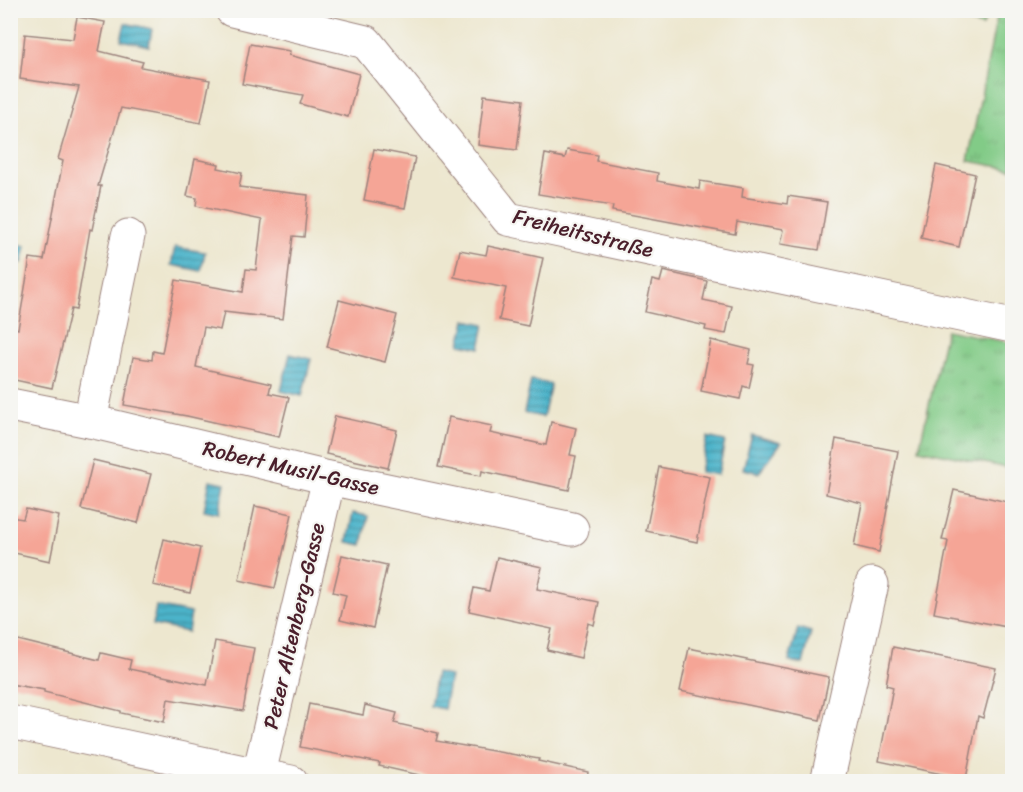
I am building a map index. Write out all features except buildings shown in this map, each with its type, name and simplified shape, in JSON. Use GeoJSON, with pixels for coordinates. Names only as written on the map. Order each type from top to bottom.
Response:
{"type":"FeatureCollection","features":[{"type":"Feature","properties":{"kind":"street","name":"Freiheitsstraße"},"geometry":{"type":"LineString","coordinates":[[232,10],[366,42],[508,219],[1012,326]]}},
{"type":"Feature","properties":{"kind":"street"},"geometry":{"type":"LineString","coordinates":[[90,421],[128,236]]}},
{"type":"Feature","properties":{"kind":"street","name":"Robert Musil-Gasse"},"geometry":{"type":"LineString","coordinates":[[10,405],[90,421],[329,478],[572,529]]}},
{"type":"Feature","properties":{"kind":"street","name":"Peter Altenberg-Gasse"},"geometry":{"type":"LineString","coordinates":[[258,778],[329,478]]}},
{"type":"Feature","properties":{"kind":"street"},"geometry":{"type":"LineString","coordinates":[[827,782],[872,584]]}},
{"type":"Feature","properties":{"kind":"street"},"geometry":{"type":"LineString","coordinates":[[10,722],[258,778],[291,782]]}},
{"type":"Feature","properties":{"kind":"green space"},"geometry":{"type":"Polygon","coordinates":[[[933,11],[987,11],[983,26],[946,18],[947,14],[933,11]]]}},
{"type":"Feature","properties":{"kind":"green space"},"geometry":{"type":"Polygon","coordinates":[[[998,11],[1012,13],[1012,169],[968,161],[998,11]]]}},
{"type":"Feature","properties":{"kind":"green space"},"geometry":{"type":"Polygon","coordinates":[[[946,330],[1012,343],[1012,469],[919,449],[946,330]]]}},
{"type":"Feature","properties":{"kind":"water"},"geometry":{"type":"Polygon","coordinates":[[[125,23],[152,29],[149,46],[121,40],[125,23]]]}},
{"type":"Feature","properties":{"kind":"water"},"geometry":{"type":"Polygon","coordinates":[[[11,243],[26,246],[22,263],[11,261],[11,243]]]}},
{"type":"Feature","properties":{"kind":"water"},"geometry":{"type":"Polygon","coordinates":[[[175,247],[205,252],[201,271],[171,265],[175,247]]]}},
{"type":"Feature","properties":{"kind":"water"},"geometry":{"type":"Polygon","coordinates":[[[466,320],[485,324],[480,348],[460,344],[466,320]]]}},
{"type":"Feature","properties":{"kind":"water"},"geometry":{"type":"Polygon","coordinates":[[[290,354],[311,359],[302,396],[281,391],[290,354]]]}},
{"type":"Feature","properties":{"kind":"water"},"geometry":{"type":"Polygon","coordinates":[[[531,380],[551,384],[543,417],[524,413],[531,380]]]}},
{"type":"Feature","properties":{"kind":"water"},"geometry":{"type":"Polygon","coordinates":[[[752,435],[781,443],[759,473],[743,469],[752,435]]]}},
{"type":"Feature","properties":{"kind":"water"},"geometry":{"type":"Polygon","coordinates":[[[707,437],[725,441],[718,475],[700,472],[707,437]]]}},
{"type":"Feature","properties":{"kind":"water"},"geometry":{"type":"Polygon","coordinates":[[[210,480],[225,483],[219,513],[204,510],[210,480]]]}},
{"type":"Feature","properties":{"kind":"water"},"geometry":{"type":"Polygon","coordinates":[[[353,513],[368,516],[362,545],[347,542],[353,513]]]}},
{"type":"Feature","properties":{"kind":"water"},"geometry":{"type":"Polygon","coordinates":[[[156,606],[191,613],[188,632],[153,625],[156,606]]]}},
{"type":"Feature","properties":{"kind":"water"},"geometry":{"type":"Polygon","coordinates":[[[798,628],[811,632],[803,664],[789,661],[798,628]]]}},
{"type":"Feature","properties":{"kind":"water"},"geometry":{"type":"Polygon","coordinates":[[[436,673],[450,676],[444,709],[430,706],[436,673]]]}}]}
